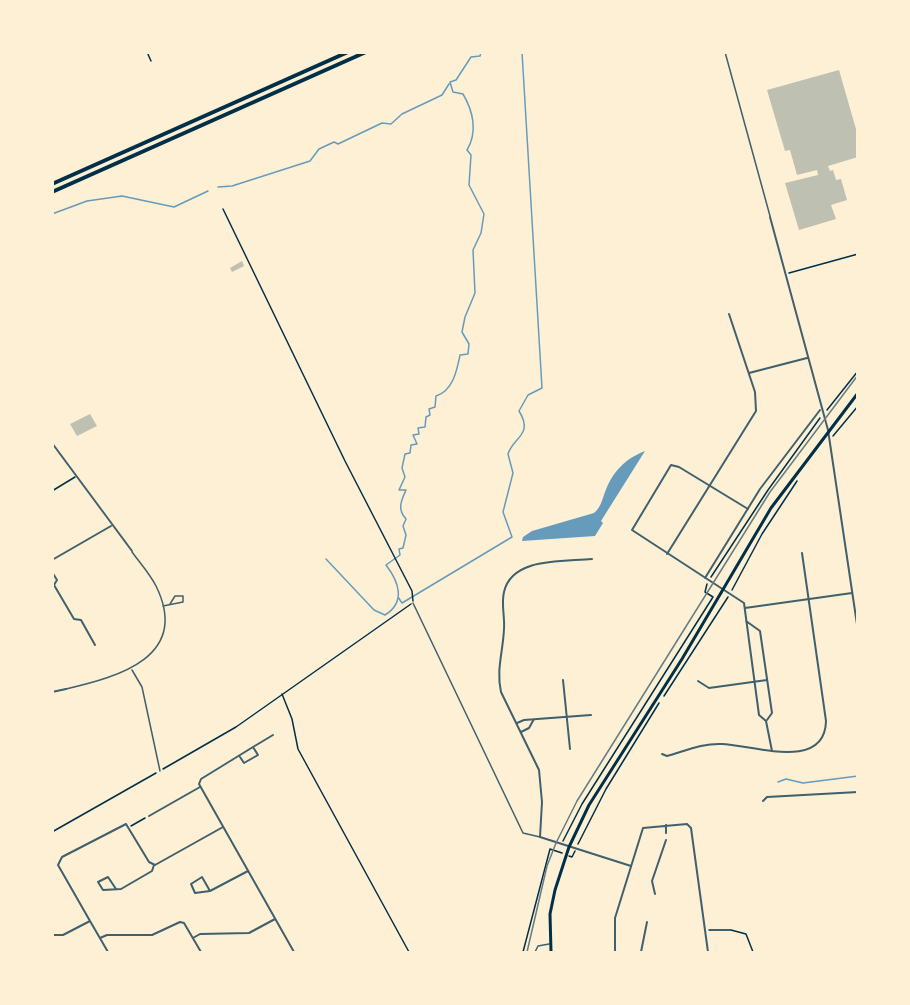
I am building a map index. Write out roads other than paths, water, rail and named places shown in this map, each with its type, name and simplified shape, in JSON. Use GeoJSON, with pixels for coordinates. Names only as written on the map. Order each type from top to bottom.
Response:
{"type":"FeatureCollection","features":[{"type":"Feature","properties":{"kind":"highway"},"geometry":{"type":"LineString","coordinates":[[52,184],[348,52]]}},
{"type":"Feature","properties":{"kind":"highway"},"geometry":{"type":"LineString","coordinates":[[52,192],[366,52]]}},
{"type":"Feature","properties":{"kind":"main road"},"geometry":{"type":"LineString","coordinates":[[550,952],[551,907],[568,847],[595,795],[723,590],[777,498],[858,393]]}},
{"type":"Feature","properties":{"kind":"street"},"geometry":{"type":"LineString","coordinates":[[770,217],[820,410],[828,430],[858,631]]}},
{"type":"Feature","properties":{"kind":"street"},"geometry":{"type":"LineString","coordinates":[[667,554],[756,411],[755,392],[729,314]]}},
{"type":"Feature","properties":{"kind":"street"},"geometry":{"type":"LineString","coordinates":[[749,373],[808,357]]}},
{"type":"Feature","properties":{"kind":"street"},"geometry":{"type":"LineString","coordinates":[[705,578],[779,462],[820,410]]}},
{"type":"Feature","properties":{"kind":"street"},"geometry":{"type":"LineString","coordinates":[[52,443],[111,526],[132,551]]}},
{"type":"Feature","properties":{"kind":"street"},"geometry":{"type":"LineString","coordinates":[[748,509],[680,467],[671,465],[632,530],[744,603],[759,715],[766,721],[772,751]]}},
{"type":"Feature","properties":{"kind":"street"},"geometry":{"type":"LineString","coordinates":[[52,560],[111,526]]}},
{"type":"Feature","properties":{"kind":"street"},"geometry":{"type":"LineString","coordinates":[[662,754],[667,756],[706,745],[721,744],[788,752],[811,748],[826,732],[802,553]]}},
{"type":"Feature","properties":{"kind":"street"},"geometry":{"type":"LineString","coordinates":[[592,559],[525,567],[507,582],[503,598],[504,630],[498,680],[501,693],[536,760],[541,780],[540,837],[631,867]]}},
{"type":"Feature","properties":{"kind":"street"},"geometry":{"type":"LineString","coordinates":[[52,572],[57,580],[54,585],[74,619],[81,620],[95,645]]}},
{"type":"Feature","properties":{"kind":"street"},"geometry":{"type":"LineString","coordinates":[[745,608],[852,593]]}},
{"type":"Feature","properties":{"kind":"street"},"geometry":{"type":"LineString","coordinates":[[746,621],[760,631],[772,713],[766,721]]}},
{"type":"Feature","properties":{"kind":"street"},"geometry":{"type":"LineString","coordinates":[[563,680],[570,748]]}},
{"type":"Feature","properties":{"kind":"street"},"geometry":{"type":"LineString","coordinates":[[698,681],[709,688],[767,680]]}},
{"type":"Feature","properties":{"kind":"street"},"geometry":{"type":"LineString","coordinates":[[52,692],[66,689]]}},
{"type":"Feature","properties":{"kind":"street"},"geometry":{"type":"LineString","coordinates":[[516,723],[534,719],[591,715]]}},
{"type":"Feature","properties":{"kind":"street"},"geometry":{"type":"LineString","coordinates":[[521,732],[529,728],[534,719]]}},
{"type":"Feature","properties":{"kind":"street"},"geometry":{"type":"LineString","coordinates":[[273,735],[201,779],[200,788],[294,952]]}},
{"type":"Feature","properties":{"kind":"street"},"geometry":{"type":"LineString","coordinates":[[240,757],[244,763],[258,755],[253,747]]}},
{"type":"Feature","properties":{"kind":"street"},"geometry":{"type":"LineString","coordinates":[[149,816],[200,788]]}},
{"type":"Feature","properties":{"kind":"street"},"geometry":{"type":"LineString","coordinates":[[764,801],[767,797],[858,792]]}},
{"type":"Feature","properties":{"kind":"street"},"geometry":{"type":"LineString","coordinates":[[108,952],[58,862],[62,857],[122,824],[130,827],[149,862],[154,865]]}},
{"type":"Feature","properties":{"kind":"street"},"geometry":{"type":"LineString","coordinates":[[615,952],[615,918],[643,828],[687,824],[690,827],[708,952]]}},
{"type":"Feature","properties":{"kind":"street"},"geometry":{"type":"LineString","coordinates":[[666,825],[666,833]]}},
{"type":"Feature","properties":{"kind":"street"},"geometry":{"type":"LineString","coordinates":[[116,890],[108,877],[98,882],[103,890],[116,890],[152,871],[154,865],[223,827]]}},
{"type":"Feature","properties":{"kind":"street"},"geometry":{"type":"LineString","coordinates":[[655,894],[652,881],[666,840]]}},
{"type":"Feature","properties":{"kind":"street"},"geometry":{"type":"LineString","coordinates":[[210,891],[202,878],[191,884],[195,893],[210,891],[248,871]]}},
{"type":"Feature","properties":{"kind":"street"},"geometry":{"type":"LineString","coordinates":[[193,938],[200,934],[249,933],[275,919]]}},
{"type":"Feature","properties":{"kind":"street"},"geometry":{"type":"LineString","coordinates":[[52,935],[63,934],[90,921]]}},
{"type":"Feature","properties":{"kind":"street"},"geometry":{"type":"LineString","coordinates":[[100,938],[107,935],[152,934],[180,922],[184,923],[201,952]]}},
{"type":"Feature","properties":{"kind":"street"},"geometry":{"type":"LineString","coordinates":[[641,952],[647,922]]}},
{"type":"Feature","properties":{"kind":"lane"},"geometry":{"type":"LineString","coordinates":[[725,52],[770,217]]}},
{"type":"Feature","properties":{"kind":"lane"},"geometry":{"type":"LineString","coordinates":[[66,689],[104,680],[131,669],[147,658],[159,644],[165,625],[162,606],[156,587],[132,551]]}},
{"type":"Feature","properties":{"kind":"lane"},"geometry":{"type":"LineString","coordinates":[[413,602],[523,833],[540,837]]}},
{"type":"Feature","properties":{"kind":"lane"},"geometry":{"type":"LineString","coordinates":[[162,606],[171,604]]}},
{"type":"Feature","properties":{"kind":"lane"},"geometry":{"type":"LineString","coordinates":[[131,669],[142,687],[160,771]]}},
{"type":"Feature","properties":{"kind":"lane"},"geometry":{"type":"LineString","coordinates":[[535,952],[538,946],[550,944]]}},
{"type":"Feature","properties":{"kind":"water"},"geometry":{"type":"Polygon","coordinates":[[[645,451],[601,521],[603,523],[595,536],[522,541],[523,537],[532,531],[594,513],[600,506],[616,472],[631,458],[645,451]]]}},
{"type":"Feature","properties":{"kind":"waterway"},"geometry":{"type":"LineString","coordinates":[[326,559],[374,610],[385,615],[392,610],[396,604],[398,592],[394,578],[386,565],[400,555],[399,549],[403,548],[406,535],[403,526],[406,519],[401,508],[401,501],[406,490],[399,490],[405,477],[402,468],[405,454],[410,453],[411,445],[417,444],[413,435],[419,434],[418,428],[425,427],[426,417],[430,415],[429,409],[435,407],[436,396],[450,385],[456,373],[460,355],[468,354],[469,344],[462,332],[465,317],[475,293],[473,250],[481,233],[484,214],[469,185],[471,155],[467,150],[473,129],[472,114],[463,94],[453,92],[450,82],[456,80],[471,57],[480,56],[481,52]]}},
{"type":"Feature","properties":{"kind":"waterway"},"geometry":{"type":"LineString","coordinates":[[398,597],[402,603],[512,537],[503,512],[513,473],[508,454],[523,431],[523,419],[519,411],[528,395],[542,388],[522,52]]}},
{"type":"Feature","properties":{"kind":"waterway"},"geometry":{"type":"LineString","coordinates":[[218,187],[232,186],[310,161],[319,149],[334,142],[338,144],[382,123],[391,124],[402,114],[442,95],[449,84]]}},
{"type":"Feature","properties":{"kind":"waterway"},"geometry":{"type":"LineString","coordinates":[[52,214],[87,201],[122,196],[174,207],[208,191]]}},
{"type":"Feature","properties":{"kind":"waterway"},"geometry":{"type":"LineString","coordinates":[[778,782],[786,779],[803,783],[858,776]]}},
{"type":"Feature","properties":{"kind":"tram line"},"geometry":{"type":"LineString","coordinates":[[527,952],[547,866],[577,801],[770,492],[858,375]]}}]}
